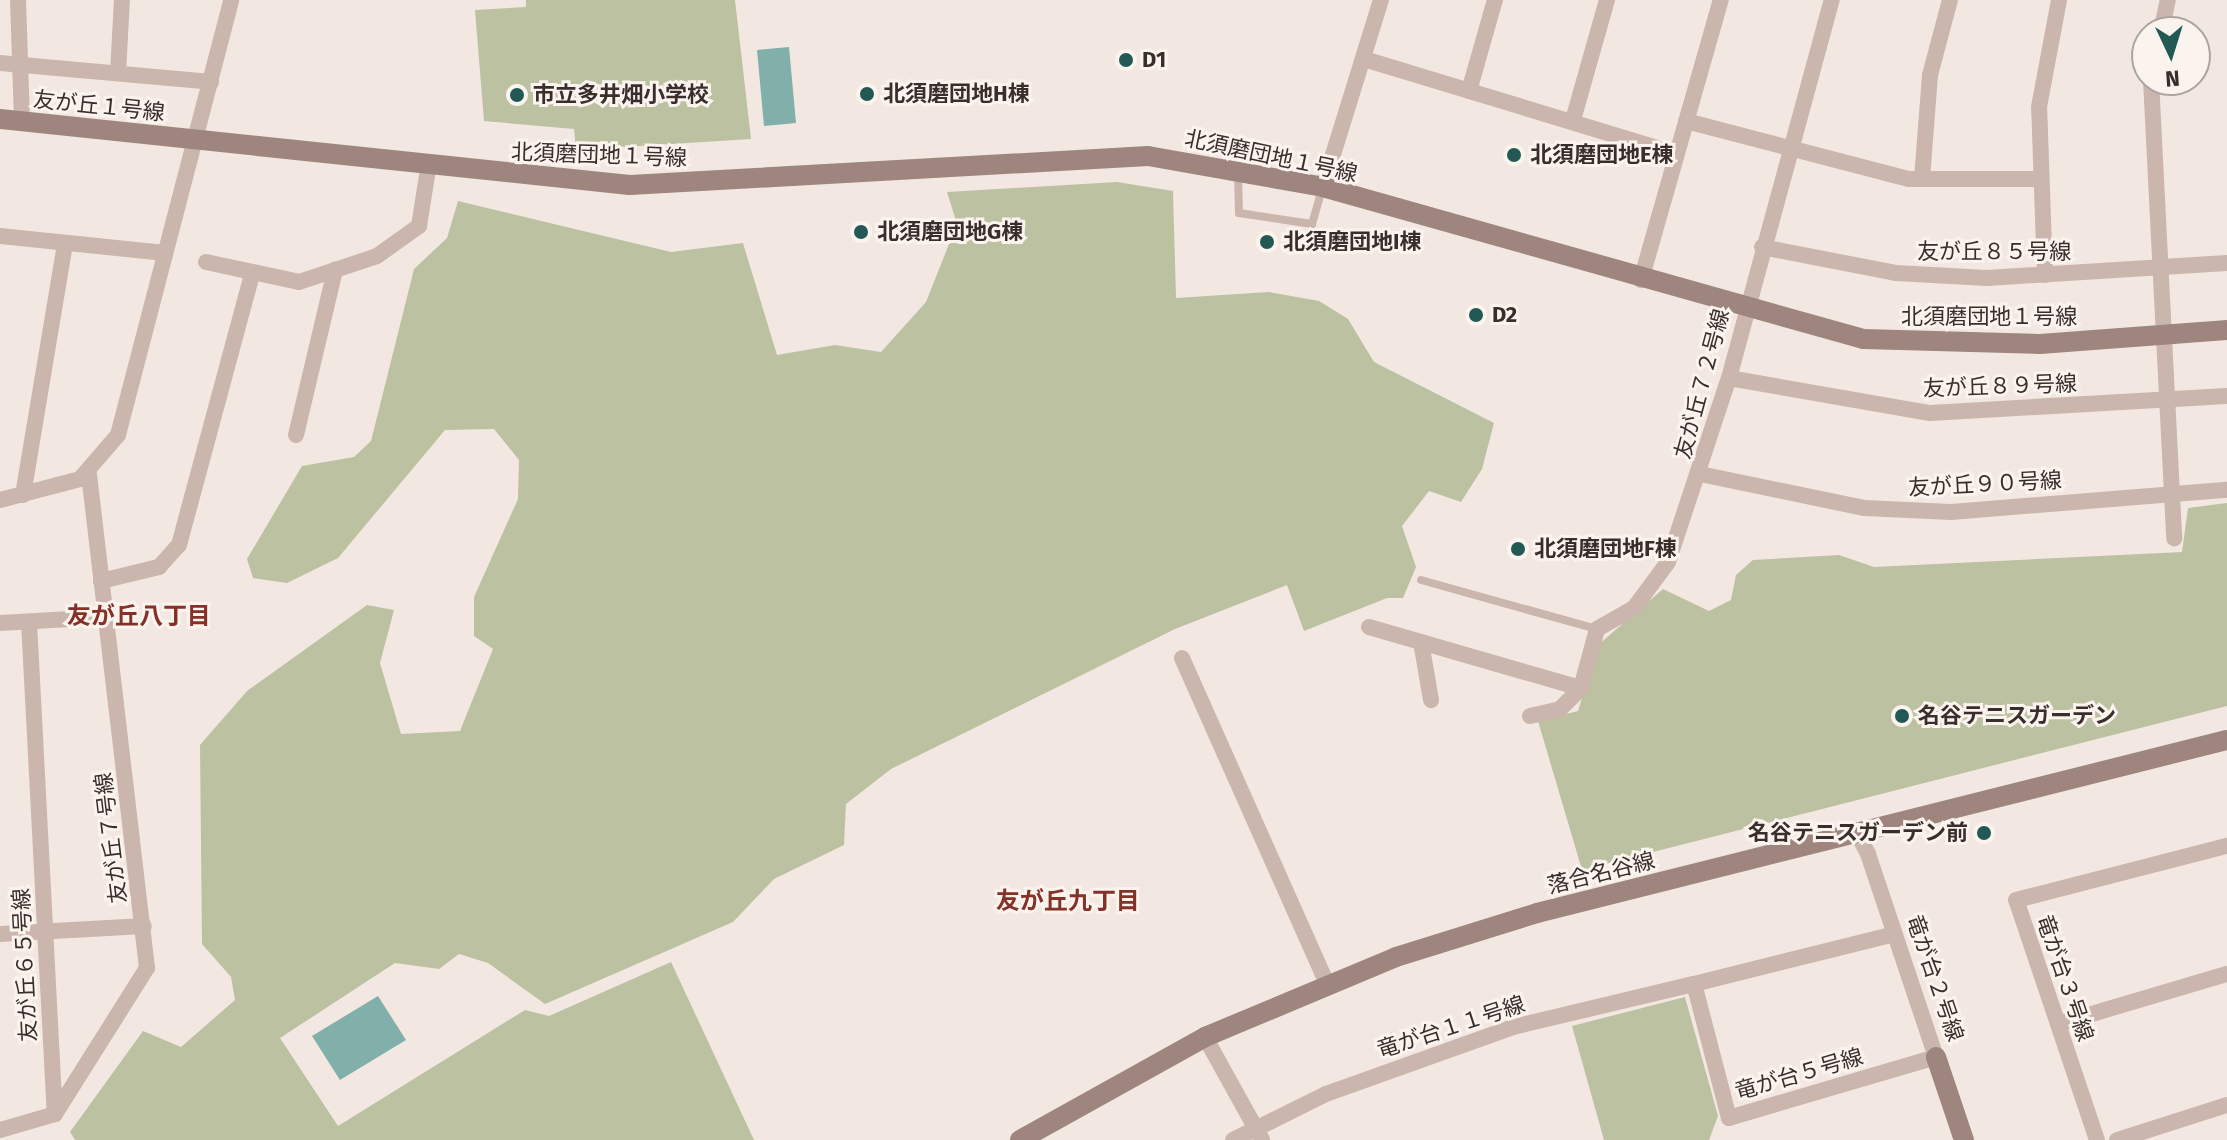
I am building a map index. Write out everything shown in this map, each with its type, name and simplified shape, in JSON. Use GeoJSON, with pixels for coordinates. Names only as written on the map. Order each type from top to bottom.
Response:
{"type":"FeatureCollection","features":[{"type":"Feature","properties":{"kind":"street"},"geometry":{"type":"LineString","coordinates":[[18,0],[22,122]]}},
{"type":"Feature","properties":{"kind":"street"},"geometry":{"type":"LineString","coordinates":[[118,73],[122,0]]}},
{"type":"Feature","properties":{"kind":"street"},"geometry":{"type":"LineString","coordinates":[[0,500],[89,474],[124,422],[231,0]]}},
{"type":"Feature","properties":{"kind":"street"},"geometry":{"type":"LineString","coordinates":[[1323,187],[1381,0]]}},
{"type":"Feature","properties":{"kind":"street"},"geometry":{"type":"LineString","coordinates":[[1469,91],[1495,0]]}},
{"type":"Feature","properties":{"kind":"street"},"geometry":{"type":"LineString","coordinates":[[1573,120],[1607,0]]}},
{"type":"Feature","properties":{"kind":"street"},"geometry":{"type":"LineString","coordinates":[[1641,280],[1721,0]]}},
{"type":"Feature","properties":{"kind":"street","name":"友が丘７２号線"},"geometry":{"type":"LineString","coordinates":[[1597,629],[1656,588],[1700,474],[1832,0]]}},
{"type":"Feature","properties":{"kind":"street"},"geometry":{"type":"LineString","coordinates":[[1922,179],[1930,75],[1950,0]]}},
{"type":"Feature","properties":{"kind":"street"},"geometry":{"type":"LineString","coordinates":[[2045,275],[2040,179],[2044,50],[2059,0]]}},
{"type":"Feature","properties":{"kind":"street"},"geometry":{"type":"LineString","coordinates":[[1364,59],[1573,120],[1676,154]]}},
{"type":"Feature","properties":{"kind":"street"},"geometry":{"type":"LineString","coordinates":[[0,63],[211,82]]}},
{"type":"Feature","properties":{"kind":"street"},"geometry":{"type":"LineString","coordinates":[[2151,96],[2158,336],[2174,538]]}},
{"type":"Feature","properties":{"kind":"street","name":"友が丘１号線"},"geometry":{"type":"LineString","coordinates":[[0,119],[193,141]]}},
{"type":"Feature","properties":{"kind":"street"},"geometry":{"type":"LineString","coordinates":[[1686,121],[1789,151],[1922,179],[2040,179]]}},
{"type":"Feature","properties":{"kind":"street","name":"北須磨団地１号線"},"geometry":{"type":"LineString","coordinates":[[193,141],[428,169],[630,185],[1148,156],[1238,168],[1323,187],[1744,310],[1863,339],[1939,345],[2158,336],[2227,330]]}},
{"type":"Feature","properties":{"kind":"street"},"geometry":{"type":"LineString","coordinates":[[206,262],[252,275],[299,282],[377,256],[419,226],[428,169]]}},
{"type":"Feature","properties":{"kind":"street"},"geometry":{"type":"LineString","coordinates":[[0,236],[165,253]]}},
{"type":"Feature","properties":{"kind":"street"},"geometry":{"type":"LineString","coordinates":[[23,495],[65,244]]}},
{"type":"Feature","properties":{"kind":"street","name":"友が丘８５号線"},"geometry":{"type":"LineString","coordinates":[[1762,247],[1896,273],[2045,275],[2227,263]]}},
{"type":"Feature","properties":{"kind":"street"},"geometry":{"type":"LineString","coordinates":[[296,435],[335,270]]}},
{"type":"Feature","properties":{"kind":"street"},"geometry":{"type":"LineString","coordinates":[[101,581],[159,567],[179,545],[252,275]]}},
{"type":"Feature","properties":{"kind":"street","name":"友が丘８９号線"},"geometry":{"type":"LineString","coordinates":[[1729,378],[1930,413],[2227,396]]}},
{"type":"Feature","properties":{"kind":"street","name":"友が丘７号線"},"geometry":{"type":"LineString","coordinates":[[55,1114],[147,968],[89,474]]}},
{"type":"Feature","properties":{"kind":"street","name":"友が丘９０号線"},"geometry":{"type":"LineString","coordinates":[[1700,474],[1864,508],[1922,511],[2227,490]]}},
{"type":"Feature","properties":{"kind":"street"},"geometry":{"type":"LineString","coordinates":[[0,623],[106,617]]}},
{"type":"Feature","properties":{"kind":"street","name":"友が丘６５号線"},"geometry":{"type":"LineString","coordinates":[[29,622],[55,1114]]}},
{"type":"Feature","properties":{"kind":"street"},"geometry":{"type":"LineString","coordinates":[[1369,627],[1581,688]]}},
{"type":"Feature","properties":{"kind":"street"},"geometry":{"type":"LineString","coordinates":[[1530,716],[1560,709],[1581,688],[1597,629]]}},
{"type":"Feature","properties":{"kind":"street"},"geometry":{"type":"LineString","coordinates":[[1421,642],[1431,700]]}},
{"type":"Feature","properties":{"kind":"street"},"geometry":{"type":"LineString","coordinates":[[1182,658],[1327,983]]}},
{"type":"Feature","properties":{"kind":"street","name":"落合名谷線"},"geometry":{"type":"LineString","coordinates":[[1020,1140],[1205,1037],[1327,983],[1481,929],[2227,740]]}},
{"type":"Feature","properties":{"kind":"street","name":"竜が台２号線"},"geometry":{"type":"LineString","coordinates":[[1857,833],[1964,1140]]}},
{"type":"Feature","properties":{"kind":"street","name":"竜が台３号線"},"geometry":{"type":"LineString","coordinates":[[2097,1140],[2016,900],[2227,846]]}},
{"type":"Feature","properties":{"kind":"street"},"geometry":{"type":"LineString","coordinates":[[0,934],[144,926]]}},
{"type":"Feature","properties":{"kind":"street"},"geometry":{"type":"LineString","coordinates":[[1694,984],[1894,934]]}},
{"type":"Feature","properties":{"kind":"street"},"geometry":{"type":"LineString","coordinates":[[2058,1024],[2227,974]]}},
{"type":"Feature","properties":{"kind":"street","name":"竜が台５号線"},"geometry":{"type":"LineString","coordinates":[[1694,984],[1729,1118],[1936,1057]]}},
{"type":"Feature","properties":{"kind":"street","name":"竜が台１１号線"},"geometry":{"type":"LineString","coordinates":[[1233,1140],[1258,1134],[1513,1027],[1694,984]]}},
{"type":"Feature","properties":{"kind":"street"},"geometry":{"type":"LineString","coordinates":[[1205,1037],[1258,1134]]}},
{"type":"Feature","properties":{"kind":"street"},"geometry":{"type":"LineString","coordinates":[[2117,1140],[2227,1105]]}},
{"type":"Feature","properties":{"kind":"street"},"geometry":{"type":"LineString","coordinates":[[0,1130],[55,1114]]}},
{"type":"Feature","properties":{"kind":"lane"},"geometry":{"type":"LineString","coordinates":[[1238,168],[1239,213],[1312,224],[1323,187]]}},
{"type":"Feature","properties":{"kind":"lane"},"geometry":{"type":"LineString","coordinates":[[1421,580],[1597,629]]}},
{"type":"Feature","properties":{"kind":"green space"},"geometry":{"type":"Polygon","coordinates":[[[526,0],[735,0],[751,139],[576,150],[574,129],[484,121],[475,10],[526,7],[526,0]]]}},
{"type":"Feature","properties":{"kind":"green space"},"geometry":{"type":"Polygon","coordinates":[[[1117,182],[1173,191],[1176,298],[1269,292],[1319,301],[1348,319],[1374,362],[1494,423],[1482,469],[1461,502],[1429,491],[1402,526],[1416,567],[1403,598],[1387,598],[1304,631],[1287,585],[1175,629],[891,769],[846,804],[844,845],[774,879],[733,922],[545,1004],[488,963],[459,954],[439,969],[395,963],[280,1038],[338,1126],[525,1010],[549,1016],[671,962],[754,1140],[75,1140],[70,1132],[143,1031],[181,1047],[235,1000],[231,977],[202,944],[200,745],[247,691],[367,605],[394,610],[380,663],[401,734],[460,731],[493,649],[474,636],[474,597],[518,499],[519,460],[494,429],[445,430],[338,558],[287,583],[253,578],[247,559],[302,466],[354,457],[371,441],[414,269],[447,238],[458,201],[671,252],[743,243],[777,355],[835,345],[881,352],[926,302],[957,224],[947,192],[1117,182]]]}},
{"type":"Feature","properties":{"kind":"green space","name":"名谷テニスガーデン"},"geometry":{"type":"Polygon","coordinates":[[[2227,503],[2227,706],[1582,870],[1538,721],[1578,711],[1598,645],[1663,589],[1709,611],[1731,600],[1736,575],[1753,560],[1839,555],[1874,567],[2182,552],[2188,508],[2227,503]]]}},
{"type":"Feature","properties":{"kind":"green space"},"geometry":{"type":"Polygon","coordinates":[[[1685,997],[1718,1116],[1709,1140],[1604,1140],[1572,1026],[1685,997]]]}},
{"type":"Feature","properties":{"kind":"water"},"geometry":{"type":"Polygon","coordinates":[[[789,47],[796,123],[764,126],[757,50],[789,47]]]}},
{"type":"Feature","properties":{"kind":"water"},"geometry":{"type":"Polygon","coordinates":[[[378,996],[406,1040],[340,1080],[312,1036],[378,996]]]}},
{"type":"Feature","properties":{"kind":"place","name":"D1"},"geometry":{"type":"Point","coordinates":[1126,60]}},
{"type":"Feature","properties":{"kind":"place","name":"北須磨団地H棟"},"geometry":{"type":"Point","coordinates":[867,94]}},
{"type":"Feature","properties":{"kind":"place","name":"市立多井畑小学校"},"geometry":{"type":"Point","coordinates":[517,95]}},
{"type":"Feature","properties":{"kind":"place","name":"北須磨団地E棟"},"geometry":{"type":"Point","coordinates":[1514,155]}},
{"type":"Feature","properties":{"kind":"place","name":"北須磨団地G棟"},"geometry":{"type":"Point","coordinates":[861,232]}},
{"type":"Feature","properties":{"kind":"place","name":"北須磨団地I棟"},"geometry":{"type":"Point","coordinates":[1267,242]}},
{"type":"Feature","properties":{"kind":"place","name":"D2"},"geometry":{"type":"Point","coordinates":[1476,315]}},
{"type":"Feature","properties":{"kind":"place","name":"北須磨団地F棟"},"geometry":{"type":"Point","coordinates":[1518,549]}},
{"type":"Feature","properties":{"kind":"place","name":"名谷テニスガーデン"},"geometry":{"type":"Point","coordinates":[1902,716]}},
{"type":"Feature","properties":{"kind":"place","name":"名谷テニスガーデン前"},"geometry":{"type":"Point","coordinates":[1984,833]}},
{"type":"Feature","properties":{"kind":"district","name":"友が丘八丁目"},"geometry":{"type":"Point","coordinates":[139,617]}},
{"type":"Feature","properties":{"kind":"district","name":"友が丘九丁目"},"geometry":{"type":"Point","coordinates":[1068,902]}}]}
